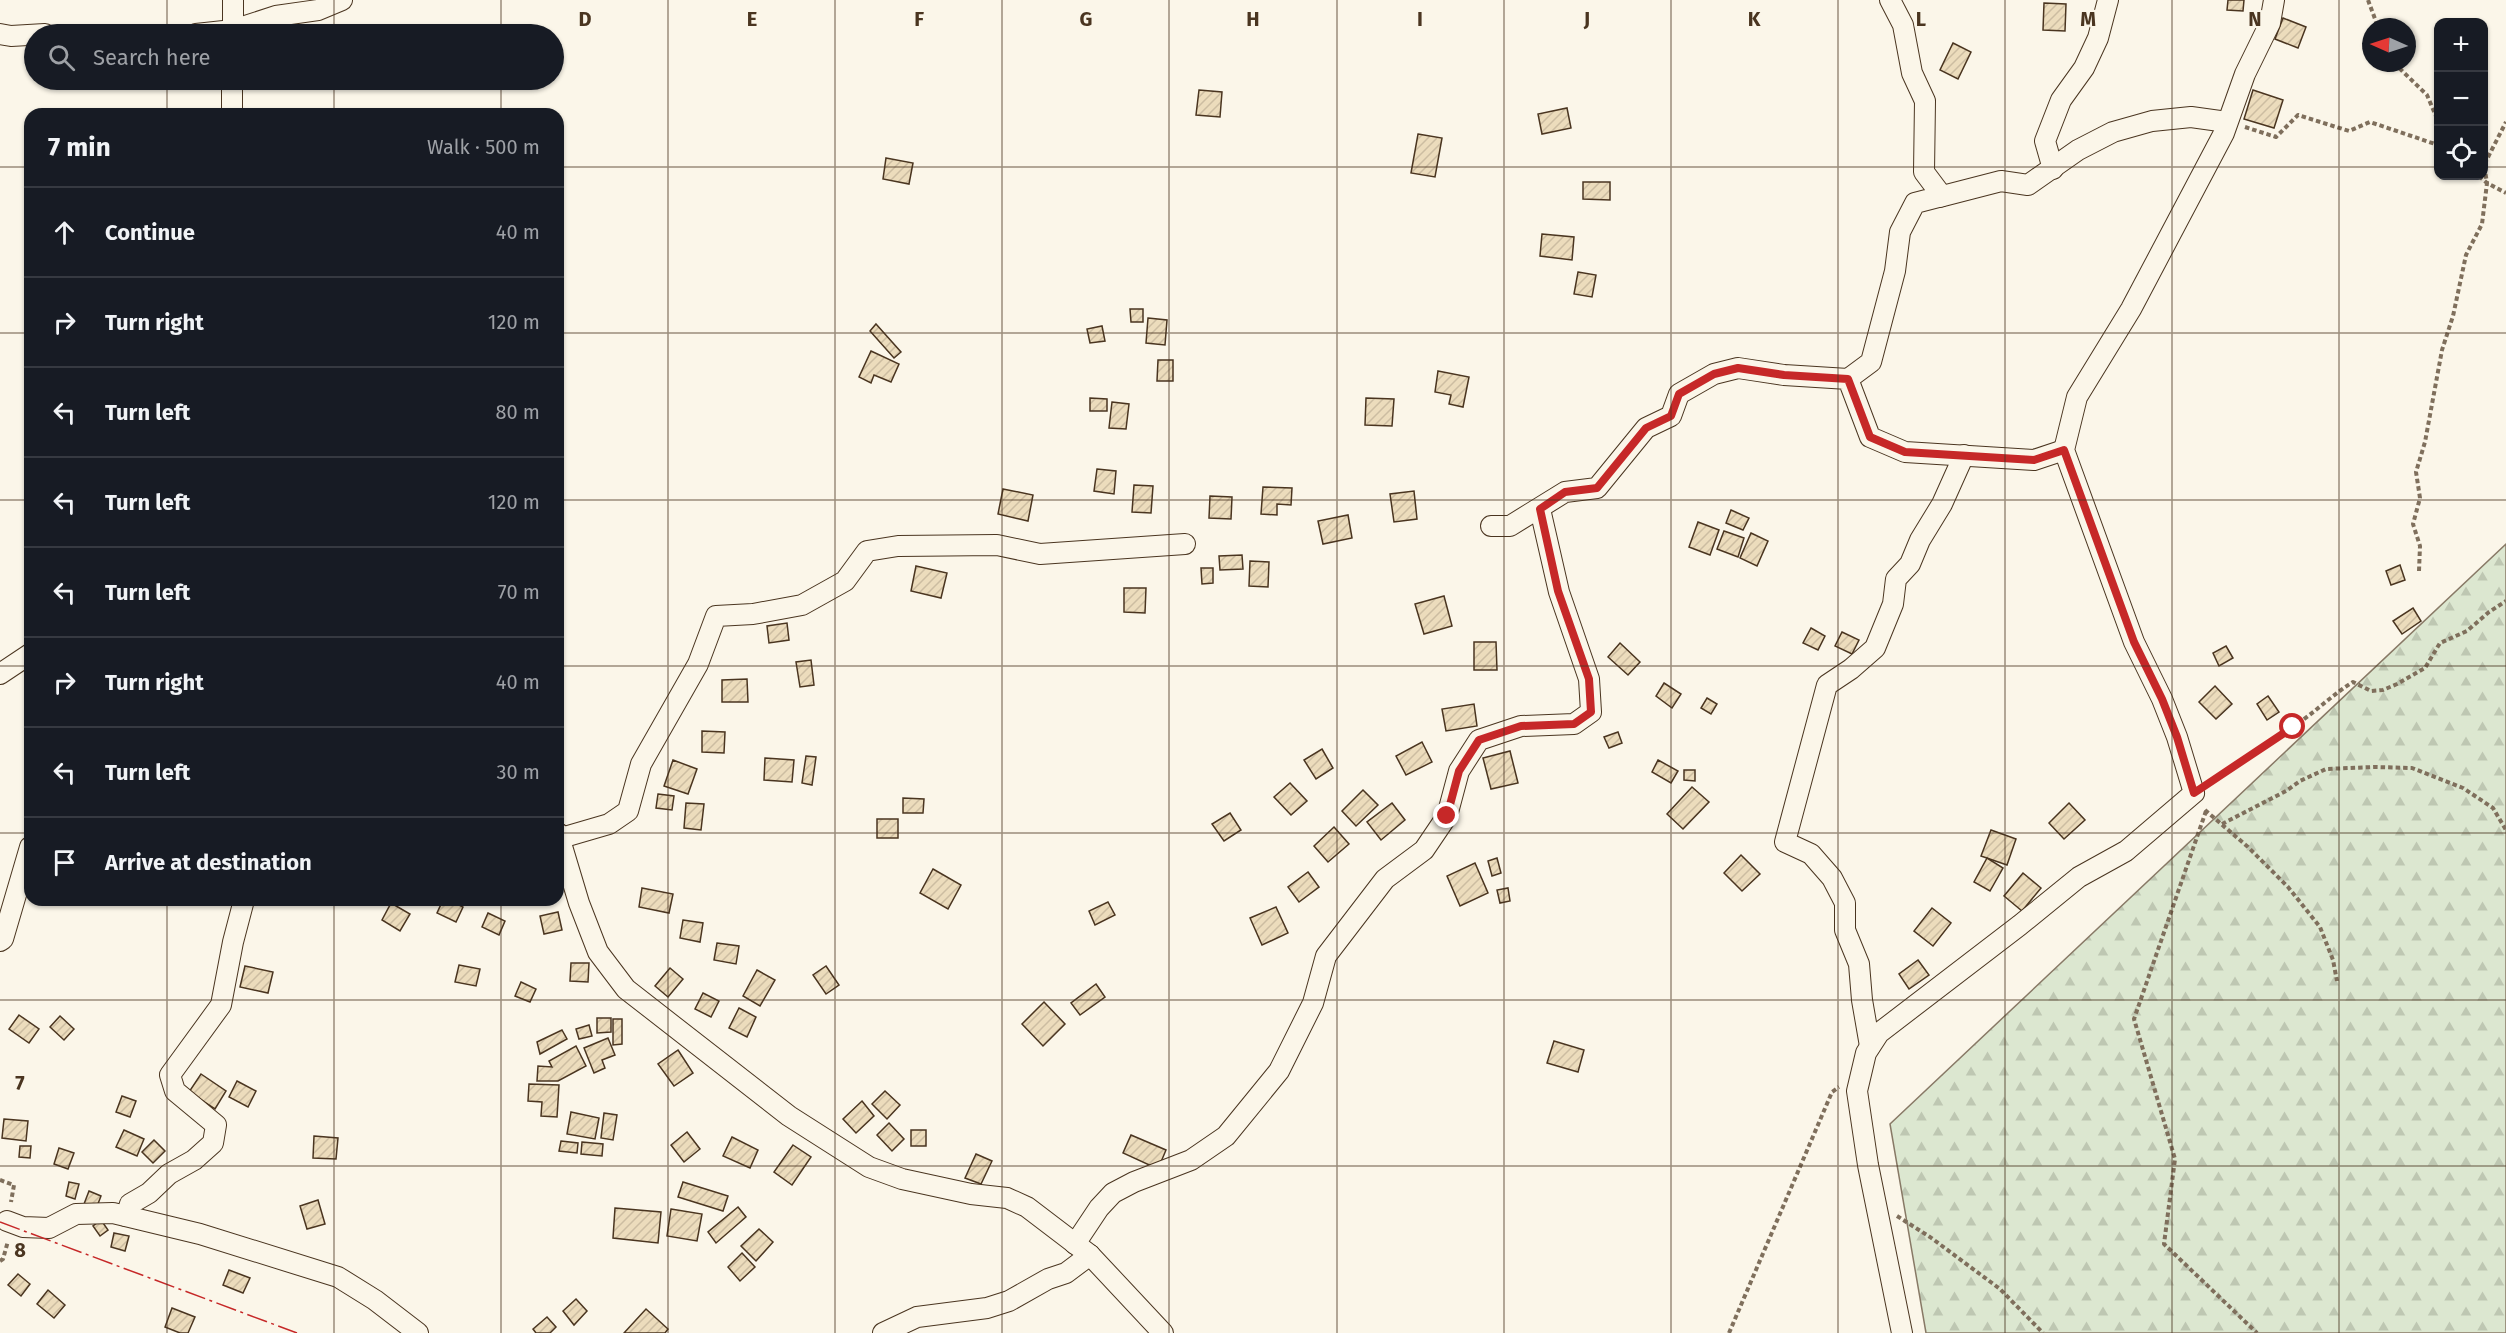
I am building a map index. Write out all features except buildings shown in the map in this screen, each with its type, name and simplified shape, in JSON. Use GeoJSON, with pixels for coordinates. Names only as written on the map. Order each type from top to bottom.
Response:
{"type":"FeatureCollection","features":[{"type":"Feature","properties":{"kind":"street"},"geometry":{"type":"LineString","coordinates":[[233,0],[233,24]]}},
{"type":"Feature","properties":{"kind":"street"},"geometry":{"type":"LineString","coordinates":[[254,24],[276,16],[318,10],[342,0]]}},
{"type":"Feature","properties":{"kind":"street"},"geometry":{"type":"LineString","coordinates":[[1890,0],[1903,25],[1912,74],[1925,101],[1924,172],[1942,196],[1939,197]]}},
{"type":"Feature","properties":{"kind":"street"},"geometry":{"type":"LineString","coordinates":[[2053,169],[2045,141],[2061,100],[2084,68],[2097,38],[2108,0]]}},
{"type":"Feature","properties":{"kind":"street"},"geometry":{"type":"LineString","coordinates":[[1902,1333],[1877,1212],[1857,1091],[1870,1046],[1880,1032],[2020,925],[2079,876],[2126,851],[2194,793],[2177,737],[2162,699],[2134,642],[2064,450],[2077,397],[2131,309],[2227,122],[2245,74],[2270,23],[2274,0]]}},
{"type":"Feature","properties":{"kind":"street"},"geometry":{"type":"LineString","coordinates":[[0,34],[24,35]]}},
{"type":"Feature","properties":{"kind":"street"},"geometry":{"type":"LineString","coordinates":[[232,90],[232,108]]}},
{"type":"Feature","properties":{"kind":"street"},"geometry":{"type":"LineString","coordinates":[[1491,526],[1510,526],[1565,492],[1597,488],[1646,428],[1671,416],[1679,394],[1714,374],[1738,368],[1784,375],[1848,379],[1870,362],[1895,270],[1900,231],[1915,203],[2001,181],[2028,185],[2079,150],[2113,132],[2152,121],[2191,117],[2227,122]]}},
{"type":"Feature","properties":{"kind":"street"},"geometry":{"type":"LineString","coordinates":[[1848,379],[1870,437],[1905,452],[2034,460],[2064,450]]}},
{"type":"Feature","properties":{"kind":"street"},"geometry":{"type":"LineString","coordinates":[[1870,1046],[1862,1000],[1860,964],[1845,930],[1845,903],[1832,878],[1811,854],[1785,842],[1827,685],[1851,669],[1875,648],[1893,604],[1896,579],[1910,564],[1920,540],[1942,504],[1964,455]]}},
{"type":"Feature","properties":{"kind":"street"},"geometry":{"type":"LineString","coordinates":[[883,1333],[917,1317],[987,1308],[1009,1301],[1029,1289],[1066,1273],[1082,1249],[1099,1208],[1113,1193],[1134,1182],[1191,1160],[1226,1136],[1279,1071],[1313,1003],[1326,956],[1385,879],[1424,850],[1447,816],[1459,771],[1479,740],[1521,726],[1574,724],[1591,712],[1589,679],[1558,591],[1540,509]]}},
{"type":"Feature","properties":{"kind":"street"},"geometry":{"type":"LineString","coordinates":[[564,834],[609,824],[628,811],[641,764],[698,664],[716,616],[753,614],[802,605],[845,581],[867,551],[887,548],[997,545],[1040,554],[1185,544]]}},
{"type":"Feature","properties":{"kind":"street"},"geometry":{"type":"LineString","coordinates":[[0,674],[24,658]]}},
{"type":"Feature","properties":{"kind":"street"},"geometry":{"type":"LineString","coordinates":[[564,852],[579,903],[598,952],[626,989],[789,1116],[869,1167],[902,1179],[971,1194],[1007,1198],[1027,1207],[1082,1249],[1163,1333]]}},
{"type":"Feature","properties":{"kind":"street"},"geometry":{"type":"LineString","coordinates":[[0,941],[3,939],[24,867]]}},
{"type":"Feature","properties":{"kind":"street"},"geometry":{"type":"LineString","coordinates":[[126,1216],[130,1204],[149,1193],[170,1174],[194,1160],[213,1143],[216,1125],[175,1091],[170,1075],[221,1005],[242,906]]}},
{"type":"Feature","properties":{"kind":"street"},"geometry":{"type":"LineString","coordinates":[[7,1221],[22,1227],[49,1228],[76,1214],[113,1213],[200,1234],[338,1277],[375,1300],[418,1333]]}},
{"type":"Feature","properties":{"kind":"path"},"geometry":{"type":"LineString","coordinates":[[2368,0],[2375,18]]}},
{"type":"Feature","properties":{"kind":"path"},"geometry":{"type":"LineString","coordinates":[[2403,72],[2427,95],[2434,110]]}},
{"type":"Feature","properties":{"kind":"path"},"geometry":{"type":"LineString","coordinates":[[2227,122],[2276,137],[2298,116],[2349,131],[2370,122],[2434,143]]}},
{"type":"Feature","properties":{"kind":"path"},"geometry":{"type":"LineString","coordinates":[[2419,571],[2420,546],[2413,524],[2420,498],[2416,472],[2425,442],[2442,350],[2453,316],[2466,255],[2482,224],[2487,183],[2484,165],[2506,122]]}},
{"type":"Feature","properties":{"kind":"path"},"geometry":{"type":"LineString","coordinates":[[2484,180],[2506,193]]}},
{"type":"Feature","properties":{"kind":"path"},"geometry":{"type":"LineString","coordinates":[[2337,981],[2333,960],[2320,927],[2288,887],[2206,811],[2194,793],[2249,758],[2269,741],[2293,727],[2353,682],[2371,691],[2383,690],[2425,668],[2440,643],[2467,631],[2506,601]]}},
{"type":"Feature","properties":{"kind":"path"},"geometry":{"type":"LineString","coordinates":[[2222,824],[2326,769],[2374,767],[2412,768],[2463,788],[2493,808],[2506,830]]}},
{"type":"Feature","properties":{"kind":"path"},"geometry":{"type":"LineString","coordinates":[[2206,811],[2134,1019],[2175,1159],[2164,1244],[2257,1333]]}},
{"type":"Feature","properties":{"kind":"path"},"geometry":{"type":"LineString","coordinates":[[1729,1333],[1832,1092],[1863,1068]]}},
{"type":"Feature","properties":{"kind":"path"},"geometry":{"type":"LineString","coordinates":[[1877,1212],[1900,1217],[1939,1243],[2000,1289],[2043,1333]]}},
{"type":"Feature","properties":{"kind":"green space"},"geometry":{"type":"Polygon","coordinates":[[[2506,544],[2506,1333],[1926,1333],[1890,1124],[2506,544]]]}},
{"type":"Feature","properties":{"kind":"power"},"geometry":{"type":"LineString","coordinates":[[0,1222],[297,1333]]}},
{"type":"Feature","properties":{"kind":"route"},"geometry":{"type":"LineString","coordinates":[[1447,816],[1459,771],[1479,740],[1521,726],[1574,724],[1591,712],[1589,679],[1558,591],[1540,509],[1565,492],[1597,488],[1646,428],[1671,416],[1679,394],[1714,374],[1738,368],[1784,375],[1848,379],[1870,437],[1905,452],[2034,460],[2064,450],[2134,642],[2162,699],[2177,737],[2194,793],[2293,727]]}}]}
